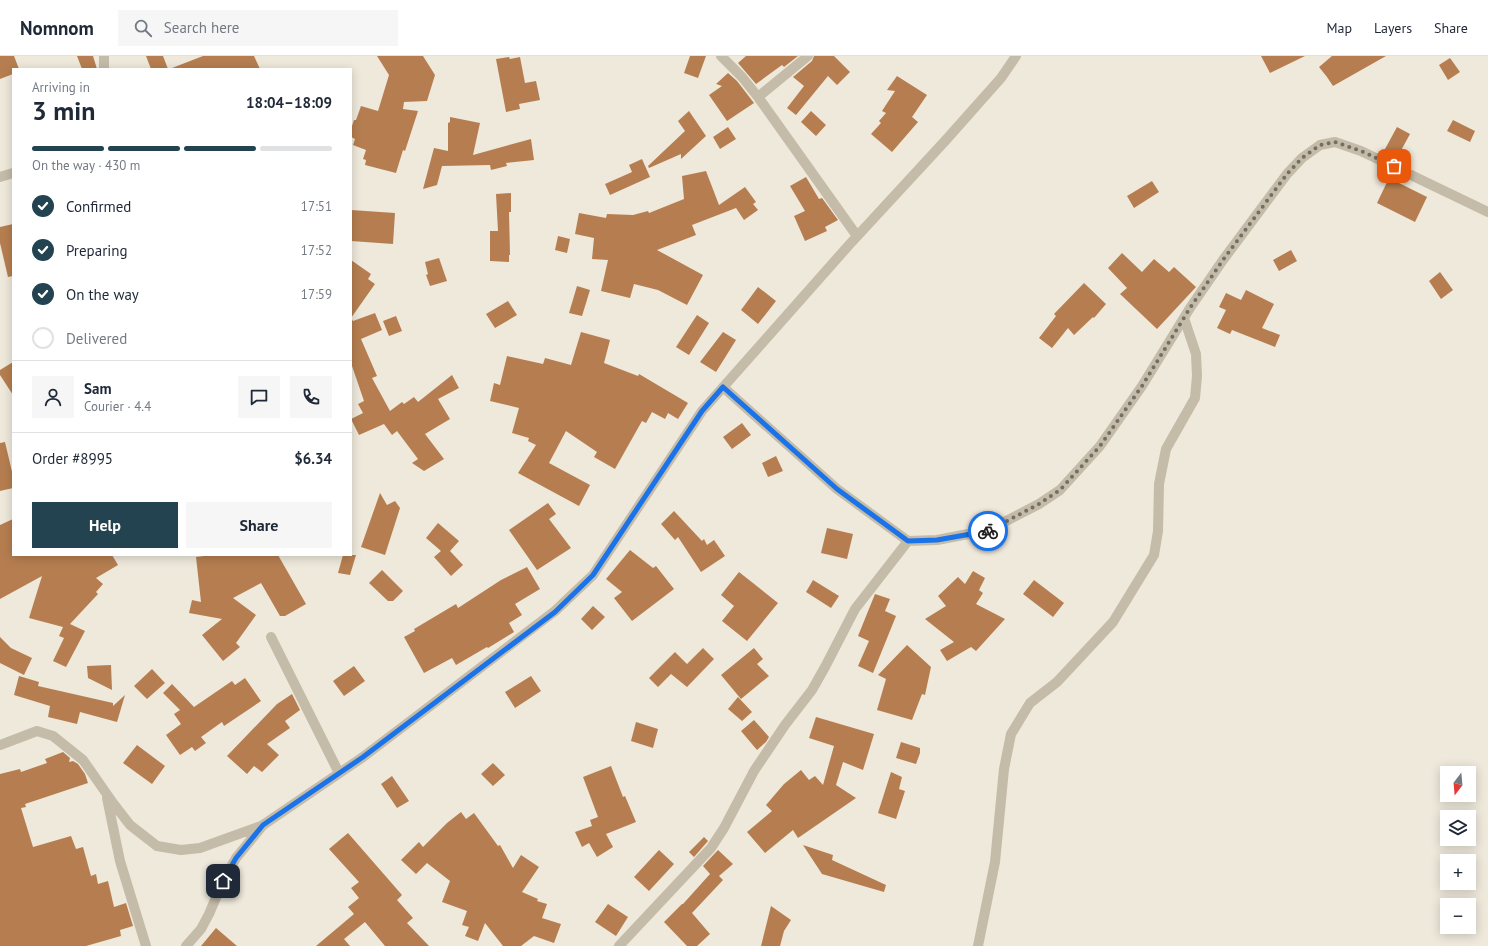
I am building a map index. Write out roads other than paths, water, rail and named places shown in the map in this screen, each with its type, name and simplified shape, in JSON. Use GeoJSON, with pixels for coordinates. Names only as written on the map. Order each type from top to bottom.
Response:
{"type":"FeatureCollection","features":[{"type":"Feature","properties":{"kind":"street"},"geometry":{"type":"LineString","coordinates":[[104,56],[104,68]]}},
{"type":"Feature","properties":{"kind":"street"},"geometry":{"type":"LineString","coordinates":[[721,56],[742,77],[758,97],[857,236]]}},
{"type":"Feature","properties":{"kind":"street"},"geometry":{"type":"LineString","coordinates":[[758,97],[808,56]]}},
{"type":"Feature","properties":{"kind":"street"},"geometry":{"type":"LineString","coordinates":[[0,745],[37,731],[53,736],[83,760],[130,825],[157,846],[181,850],[200,848],[263,825],[363,757],[555,612],[593,575],[702,411],[857,236],[950,135],[1000,78],[1016,56]]}},
{"type":"Feature","properties":{"kind":"street"},"geometry":{"type":"LineString","coordinates":[[723,387],[837,489],[908,541],[937,540],[989,530],[1039,504],[1060,490],[1100,446],[1142,386],[1184,318],[1223,260],[1287,174],[1302,158],[1320,145],[1335,142],[1361,151],[1488,212]]}},
{"type":"Feature","properties":{"kind":"street"},"geometry":{"type":"LineString","coordinates":[[0,178],[12,173]]}},
{"type":"Feature","properties":{"kind":"street"},"geometry":{"type":"LineString","coordinates":[[978,946],[995,862],[1004,769],[1011,734],[1030,703],[1057,682],[1113,622],[1154,555],[1158,531],[1159,484],[1166,448],[1195,398],[1197,376],[1196,354],[1184,318]]}},
{"type":"Feature","properties":{"kind":"street"},"geometry":{"type":"LineString","coordinates":[[619,946],[711,848],[724,828],[754,772],[785,725],[812,690],[855,609],[908,541]]}},
{"type":"Feature","properties":{"kind":"street"},"geometry":{"type":"LineString","coordinates":[[271,637],[338,773]]}},
{"type":"Feature","properties":{"kind":"street"},"geometry":{"type":"LineString","coordinates":[[105,792],[120,861],[146,946]]}},
{"type":"Feature","properties":{"kind":"street"},"geometry":{"type":"LineString","coordinates":[[186,946],[200,929],[209,914],[223,881],[236,858],[263,825]]}}]}
